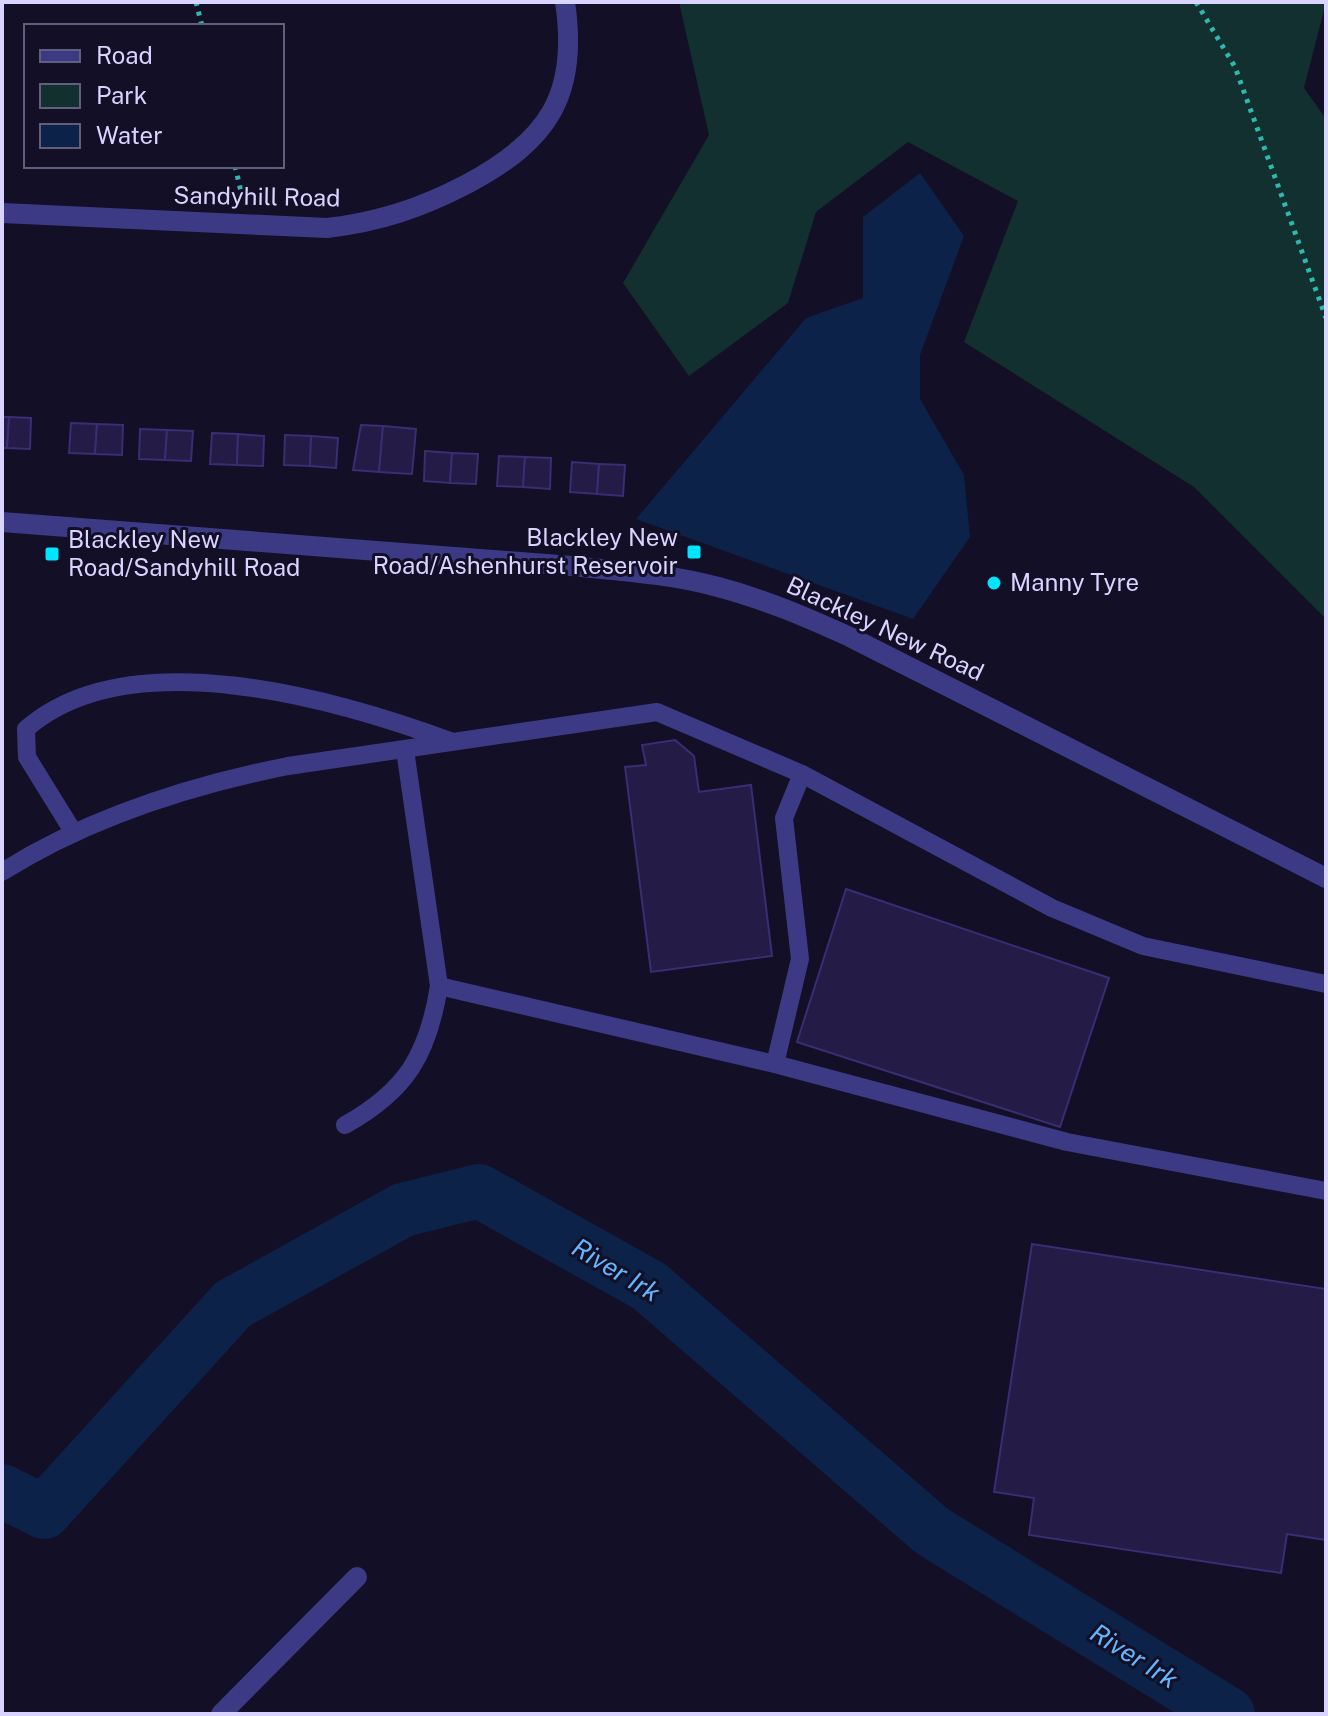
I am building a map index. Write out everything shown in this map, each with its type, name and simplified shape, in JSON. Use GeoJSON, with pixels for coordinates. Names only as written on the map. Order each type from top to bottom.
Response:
{"type":"FeatureCollection","features":[{"type":"Feature","properties":{"kind":"street","name":"Sandyhill Road"},"geometry":{"type":"LineString","coordinates":[[2,213],[327,228],[365,223],[417,209],[499,167],[540,132],[556,107],[571,53],[565,2]]}},
{"type":"Feature","properties":{"kind":"street","name":"Blackley New Road"},"geometry":{"type":"LineString","coordinates":[[2,522],[572,566],[650,574],[716,586],[782,606],[850,637],[1326,878]]}},
{"type":"Feature","properties":{"kind":"street"},"geometry":{"type":"LineString","coordinates":[[221,1714],[357,1577]]}},
{"type":"Feature","properties":{"kind":"lane"},"geometry":{"type":"LineString","coordinates":[[74,833],[27,757],[26,729],[46,711],[99,691],[126,685],[215,684],[299,698],[414,728],[454,742]]}},
{"type":"Feature","properties":{"kind":"lane"},"geometry":{"type":"LineString","coordinates":[[2,872],[74,833],[178,793],[229,778],[657,712],[802,774],[1052,908],[1143,946],[1326,984]]}},
{"type":"Feature","properties":{"kind":"lane"},"geometry":{"type":"LineString","coordinates":[[345,1125],[377,1108],[404,1083],[434,1018],[439,986],[405,750]]}},
{"type":"Feature","properties":{"kind":"lane"},"geometry":{"type":"LineString","coordinates":[[775,1064],[800,959],[784,818],[802,774]]}},
{"type":"Feature","properties":{"kind":"lane"},"geometry":{"type":"LineString","coordinates":[[439,986],[775,1064],[1067,1142],[1326,1191]]}},
{"type":"Feature","properties":{"kind":"path"},"geometry":{"type":"LineString","coordinates":[[196,2],[202,24]]}},
{"type":"Feature","properties":{"kind":"path"},"geometry":{"type":"LineString","coordinates":[[1196,2],[1235,67],[1326,318]]}},
{"type":"Feature","properties":{"kind":"path"},"geometry":{"type":"LineString","coordinates":[[236,168],[244,202],[244,224]]}},
{"type":"Feature","properties":{"kind":"green space"},"geometry":{"type":"Polygon","coordinates":[[[679,2],[1326,2],[1304,88],[1326,119],[1326,619],[1194,487],[964,342],[1018,201],[908,142],[816,212],[788,303],[689,376],[623,283],[709,135],[679,2]]]}},
{"type":"Feature","properties":{"kind":"water"},"geometry":{"type":"Polygon","coordinates":[[[920,173],[964,236],[920,355],[920,399],[964,475],[970,537],[913,619],[636,519],[806,318],[863,298],[863,217],[920,173]]]}},
{"type":"Feature","properties":{"kind":"building"},"geometry":{"type":"Polygon","coordinates":[[[2,417],[9,417],[7,448],[2,448],[2,417]]]}},
{"type":"Feature","properties":{"kind":"building"},"geometry":{"type":"Polygon","coordinates":[[[9,417],[31,418],[30,449],[7,448],[9,417]]]}},
{"type":"Feature","properties":{"kind":"building"},"geometry":{"type":"Polygon","coordinates":[[[71,423],[97,424],[95,454],[69,453],[71,423]]]}},
{"type":"Feature","properties":{"kind":"building"},"geometry":{"type":"Polygon","coordinates":[[[97,424],[123,425],[122,455],[95,454],[97,424]]]}},
{"type":"Feature","properties":{"kind":"building"},"geometry":{"type":"Polygon","coordinates":[[[361,425],[383,426],[379,472],[353,470],[361,425]]]}},
{"type":"Feature","properties":{"kind":"building"},"geometry":{"type":"Polygon","coordinates":[[[383,426],[416,429],[412,474],[379,472],[383,426]]]}},
{"type":"Feature","properties":{"kind":"building"},"geometry":{"type":"Polygon","coordinates":[[[140,429],[167,430],[165,460],[139,459],[140,429]]]}},
{"type":"Feature","properties":{"kind":"building"},"geometry":{"type":"Polygon","coordinates":[[[167,430],[193,431],[191,461],[165,460],[167,430]]]}},
{"type":"Feature","properties":{"kind":"building"},"geometry":{"type":"Polygon","coordinates":[[[212,433],[238,434],[237,465],[210,464],[212,433]]]}},
{"type":"Feature","properties":{"kind":"building"},"geometry":{"type":"Polygon","coordinates":[[[238,434],[264,436],[263,466],[237,465],[238,434]]]}},
{"type":"Feature","properties":{"kind":"building"},"geometry":{"type":"Polygon","coordinates":[[[285,435],[311,436],[310,466],[284,465],[285,435]]]}},
{"type":"Feature","properties":{"kind":"building"},"geometry":{"type":"Polygon","coordinates":[[[311,436],[338,438],[336,468],[310,466],[311,436]]]}},
{"type":"Feature","properties":{"kind":"building"},"geometry":{"type":"Polygon","coordinates":[[[425,451],[452,453],[450,483],[424,481],[425,451]]]}},
{"type":"Feature","properties":{"kind":"building"},"geometry":{"type":"Polygon","coordinates":[[[452,453],[478,454],[476,484],[450,483],[452,453]]]}},
{"type":"Feature","properties":{"kind":"building"},"geometry":{"type":"Polygon","coordinates":[[[499,456],[525,457],[523,487],[497,486],[499,456]]]}},
{"type":"Feature","properties":{"kind":"building"},"geometry":{"type":"Polygon","coordinates":[[[525,457],[551,458],[550,489],[523,487],[525,457]]]}},
{"type":"Feature","properties":{"kind":"building"},"geometry":{"type":"Polygon","coordinates":[[[572,462],[599,464],[597,494],[570,492],[572,462]]]}},
{"type":"Feature","properties":{"kind":"building"},"geometry":{"type":"Polygon","coordinates":[[[599,464],[625,465],[623,496],[597,494],[599,464]]]}},
{"type":"Feature","properties":{"kind":"building"},"geometry":{"type":"Polygon","coordinates":[[[675,740],[694,756],[699,792],[751,785],[772,956],[651,972],[625,767],[646,765],[642,745],[675,740]]]}},
{"type":"Feature","properties":{"kind":"building"},"geometry":{"type":"Polygon","coordinates":[[[846,889],[1109,978],[1060,1127],[797,1042],[846,889]]]}},
{"type":"Feature","properties":{"kind":"building"},"geometry":{"type":"Polygon","coordinates":[[[1032,1244],[1326,1289],[1326,1540],[1287,1534],[1281,1573],[1029,1535],[1034,1498],[994,1492],[1032,1244]]]}},
{"type":"Feature","properties":{"kind":"waterway","name":"River Irk"},"geometry":{"type":"LineString","coordinates":[[2,1491],[44,1512],[233,1304],[403,1210],[479,1191],[649,1286],[932,1531],[1228,1714]]}},
{"type":"Feature","properties":{"kind":"place","name":"Blackley New Road/Ashenhurst Reservoir"},"geometry":{"type":"Point","coordinates":[694,552]}},
{"type":"Feature","properties":{"kind":"place","name":"Blackley New Road/Sandyhill Road"},"geometry":{"type":"Point","coordinates":[52,554]}},
{"type":"Feature","properties":{"kind":"place","name":"Manny Tyre"},"geometry":{"type":"Point","coordinates":[994,583]}}]}
